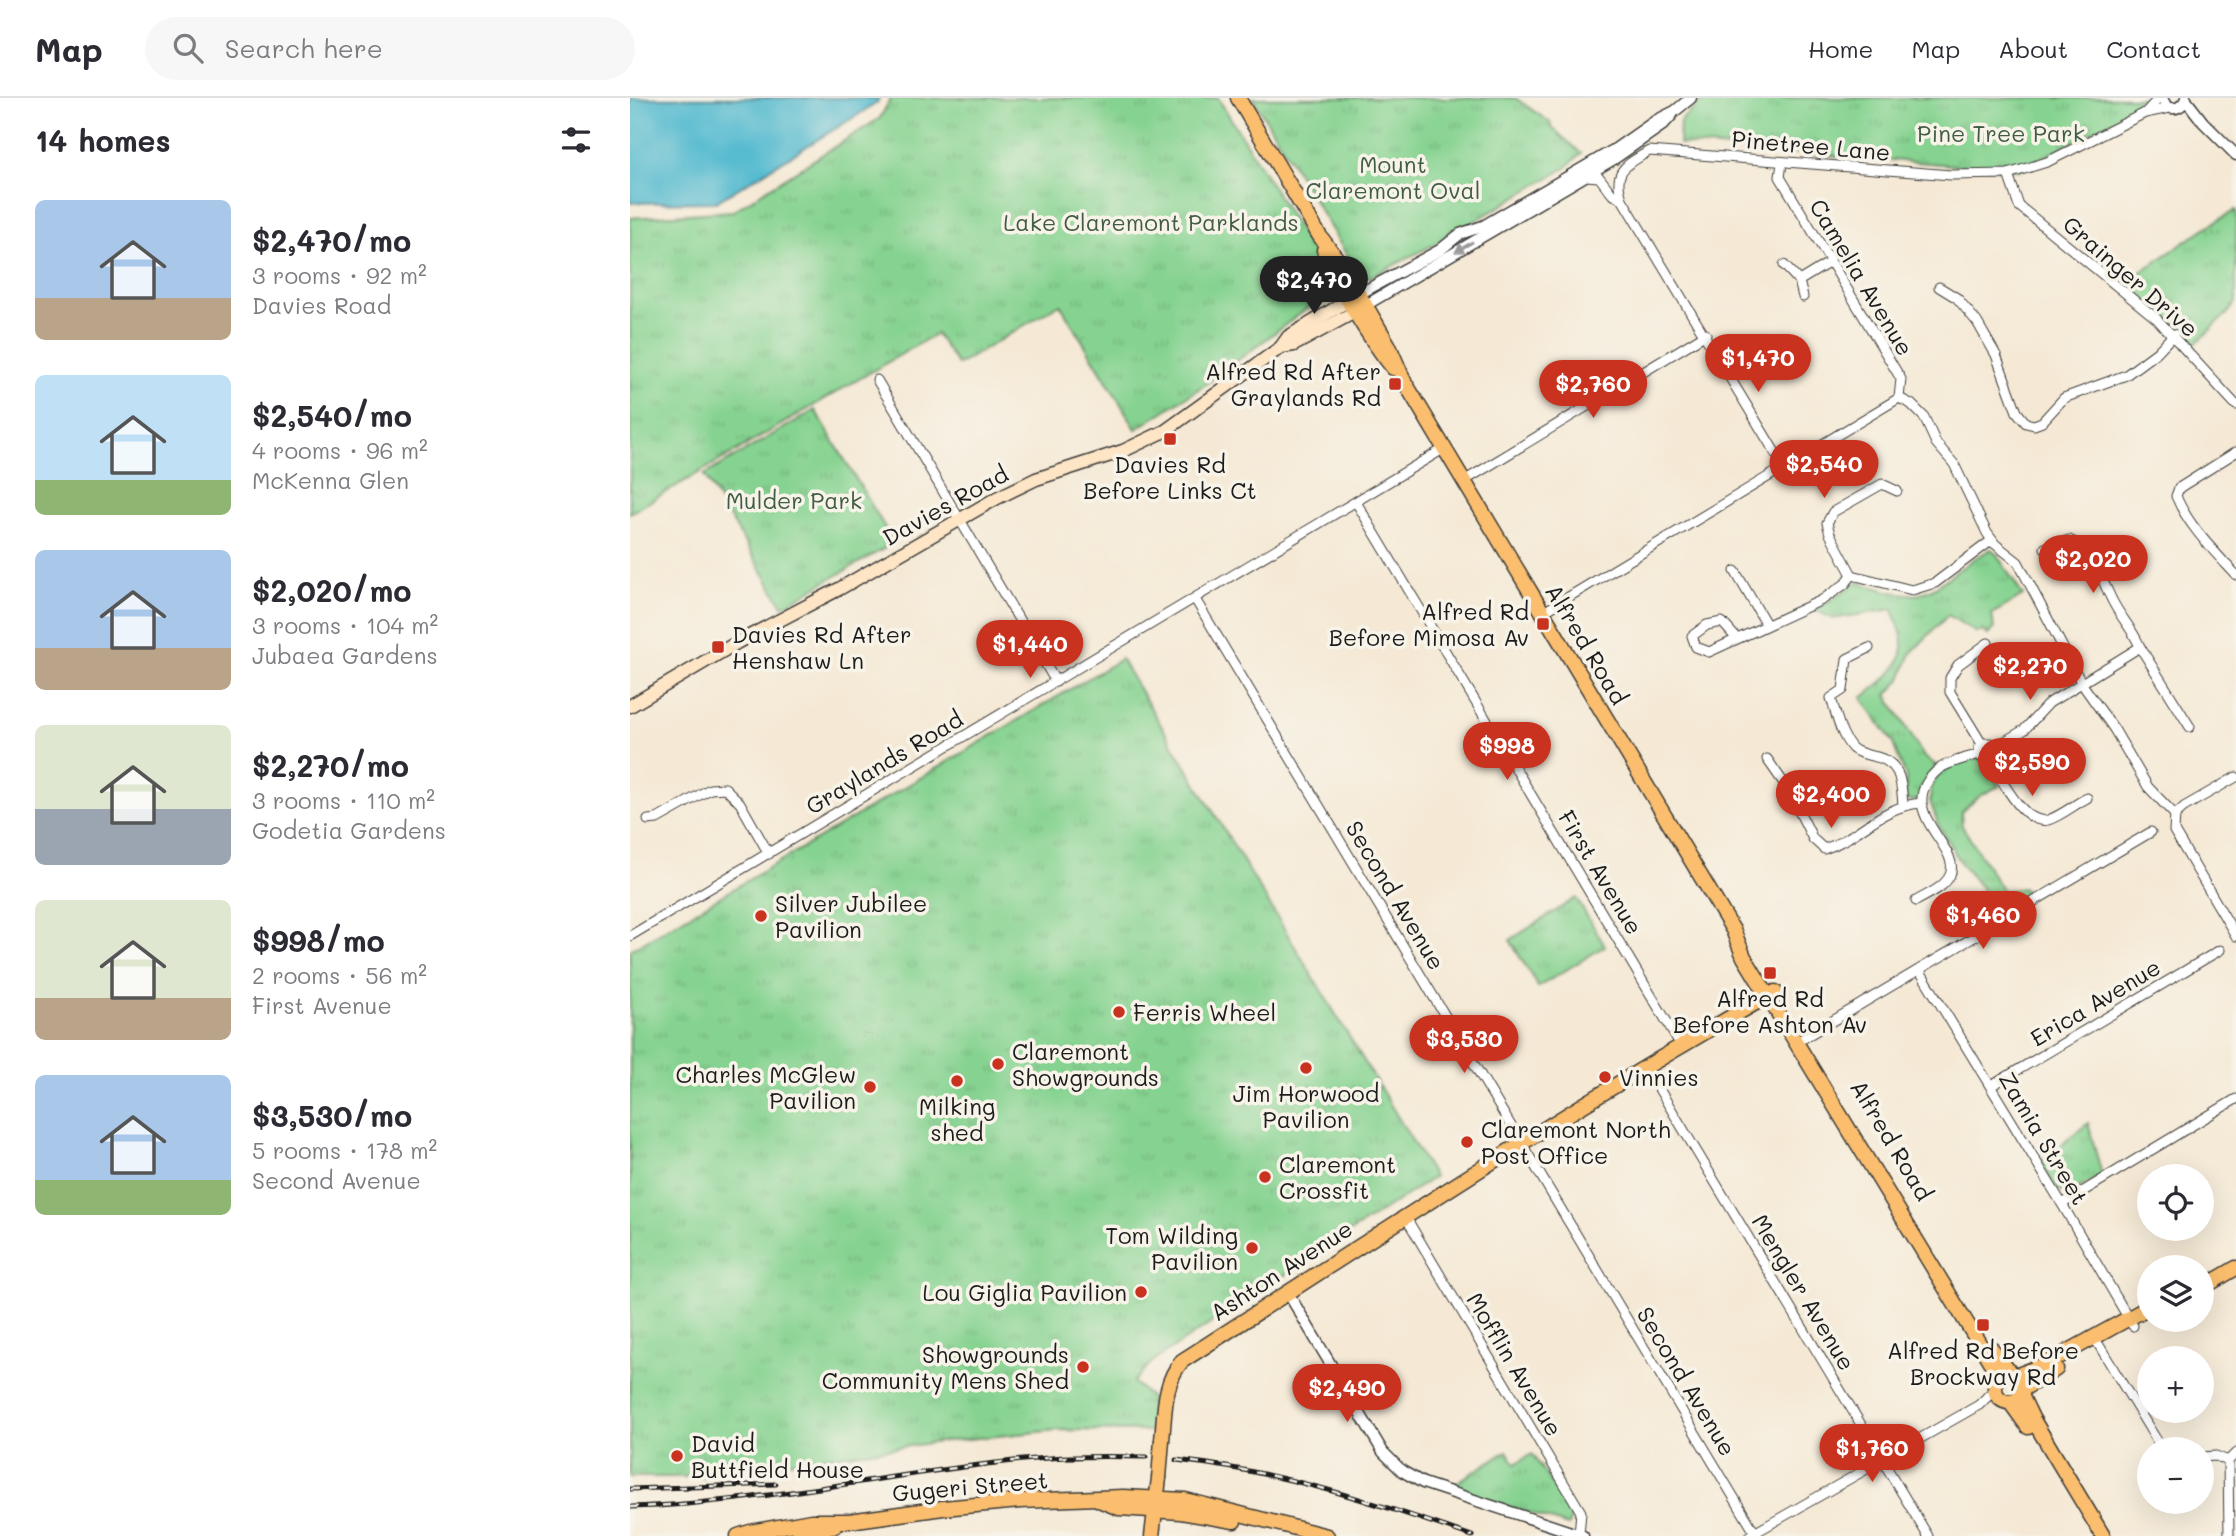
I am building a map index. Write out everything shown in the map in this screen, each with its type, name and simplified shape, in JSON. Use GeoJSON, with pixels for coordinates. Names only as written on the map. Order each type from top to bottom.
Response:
{"type":"FeatureCollection","features":[{"type":"Feature","properties":{"kind":"main road","name":"Alfred Road"},"geometry":{"type":"LineString","coordinates":[[1238,98],[1319,236],[1340,264],[1380,352],[1404,381],[1732,930],[1752,952],[1772,994],[1996,1356],[2005,1380],[1998,1397],[2018,1396]]}},
{"type":"Feature","properties":{"kind":"main road","name":"Davies Road"},"geometry":{"type":"LineString","coordinates":[[630,706],[737,642],[839,589],[1027,483],[1123,451],[1165,431],[1281,347],[1294,345],[1357,302]]}},
{"type":"Feature","properties":{"kind":"main road","name":"Ashton Avenue"},"geometry":{"type":"LineString","coordinates":[[1152,1536],[1168,1385],[1174,1370],[1182,1361],[1522,1143],[1772,994]]}},
{"type":"Feature","properties":{"kind":"main road"},"geometry":{"type":"LineString","coordinates":[[2214,1270],[2236,1258]]}},
{"type":"Feature","properties":{"kind":"main road"},"geometry":{"type":"LineString","coordinates":[[2214,1281],[2236,1268]]}},
{"type":"Feature","properties":{"kind":"main road"},"geometry":{"type":"LineString","coordinates":[[2005,1380],[2096,1341],[2137,1317]]}},
{"type":"Feature","properties":{"kind":"main road"},"geometry":{"type":"LineString","coordinates":[[2131,1322],[2137,1320]]}},
{"type":"Feature","properties":{"kind":"main road"},"geometry":{"type":"LineString","coordinates":[[2018,1396],[2096,1341]]}},
{"type":"Feature","properties":{"kind":"main road","name":"Alfred Road"},"geometry":{"type":"LineString","coordinates":[[2005,1380],[2021,1381],[2018,1396],[2024,1419],[2094,1536]]}},
{"type":"Feature","properties":{"kind":"main road","name":"Alfred Road"},"geometry":{"type":"LineString","coordinates":[[2018,1396],[2103,1536]]}},
{"type":"Feature","properties":{"kind":"main road","name":"Gugeri Street"},"geometry":{"type":"LineString","coordinates":[[738,1536],[811,1521],[849,1521],[956,1507],[1095,1499],[1119,1508],[1157,1503],[1216,1507],[1327,1536]]}},
{"type":"Feature","properties":{"kind":"main road","name":"Gugeri Street"},"geometry":{"type":"LineString","coordinates":[[1157,1503],[1295,1536]]}},
{"type":"Feature","properties":{"kind":"main road","name":"Gugeri Street"},"geometry":{"type":"LineString","coordinates":[[797,1536],[849,1521]]}},
{"type":"Feature","properties":{"kind":"street"},"geometry":{"type":"LineString","coordinates":[[1357,302],[1440,250],[1460,234],[1483,226],[1579,176],[1653,133],[1691,98]]}},
{"type":"Feature","properties":{"kind":"street"},"geometry":{"type":"LineString","coordinates":[[2160,98],[2173,108],[2203,122]]}},
{"type":"Feature","properties":{"kind":"street","name":"Pinetree Lane"},"geometry":{"type":"LineString","coordinates":[[2145,113],[2160,98]]}},
{"type":"Feature","properties":{"kind":"street"},"geometry":{"type":"LineString","coordinates":[[2173,108],[2182,106],[2186,99],[2203,122],[2236,155]]}},
{"type":"Feature","properties":{"kind":"street","name":"Pinetree Lane"},"geometry":{"type":"LineString","coordinates":[[1622,199],[1618,179],[1621,172],[1649,151],[1951,175],[2008,174],[2047,162],[2145,113],[2173,108]]}},
{"type":"Feature","properties":{"kind":"street","name":"Camelia Avenue"},"geometry":{"type":"LineString","coordinates":[[1782,163],[1780,177],[1901,379],[1899,398]]}},
{"type":"Feature","properties":{"kind":"street","name":"Grainger Drive"},"geometry":{"type":"LineString","coordinates":[[2008,174],[2020,206],[2114,281],[2174,334],[2236,405]]}},
{"type":"Feature","properties":{"kind":"street"},"geometry":{"type":"LineString","coordinates":[[1579,176],[1599,177],[1612,194],[1622,199],[1785,468]]}},
{"type":"Feature","properties":{"kind":"street"},"geometry":{"type":"LineString","coordinates":[[1799,281],[1830,261]]}},
{"type":"Feature","properties":{"kind":"street"},"geometry":{"type":"LineString","coordinates":[[1784,265],[1799,281],[1803,297]]}},
{"type":"Feature","properties":{"kind":"street"},"geometry":{"type":"LineString","coordinates":[[1939,287],[1957,298],[1977,323],[1996,355],[2017,412],[2025,424],[2042,422],[2064,398],[2126,375],[2157,352],[2174,334]]}},
{"type":"Feature","properties":{"kind":"street"},"geometry":{"type":"LineString","coordinates":[[1464,481],[1706,334]]}},
{"type":"Feature","properties":{"kind":"street"},"geometry":{"type":"LineString","coordinates":[[877,380],[1056,682]]}},
{"type":"Feature","properties":{"kind":"street"},"geometry":{"type":"LineString","coordinates":[[1542,613],[1899,398],[1911,404],[1924,417],[1936,443],[1954,464],[1992,540],[2018,562],[2082,684],[2114,729],[2148,787],[2175,815],[2174,831],[2236,936]]}},
{"type":"Feature","properties":{"kind":"street","name":"Graylands Road"},"geometry":{"type":"LineString","coordinates":[[630,936],[1445,448]]}},
{"type":"Feature","properties":{"kind":"street"},"geometry":{"type":"LineString","coordinates":[[2236,452],[2179,488],[2176,496],[2181,509],[2201,536],[2236,575]]}},
{"type":"Feature","properties":{"kind":"street"},"geometry":{"type":"LineString","coordinates":[[1897,491],[1882,484],[1833,512],[1827,523],[1852,575],[1912,590],[1935,583],[1992,540]]}},
{"type":"Feature","properties":{"kind":"street","name":"First Avenue"},"geometry":{"type":"LineString","coordinates":[[1356,502],[1682,1047]]}},
{"type":"Feature","properties":{"kind":"street"},"geometry":{"type":"LineString","coordinates":[[2045,548],[2069,540],[2078,544],[2095,562],[2113,602],[2135,632],[2140,646],[2190,727]]}},
{"type":"Feature","properties":{"kind":"street"},"geometry":{"type":"LineString","coordinates":[[1735,571],[1766,624]]}},
{"type":"Feature","properties":{"kind":"street"},"geometry":{"type":"LineString","coordinates":[[1737,639],[1722,622],[1707,625],[1692,636],[1696,648],[1709,652],[1822,600],[1845,584],[1852,575]]}},
{"type":"Feature","properties":{"kind":"street","name":"Second Avenue"},"geometry":{"type":"LineString","coordinates":[[1195,598],[1754,1535]]}},
{"type":"Feature","properties":{"kind":"street"},"geometry":{"type":"LineString","coordinates":[[1982,744],[1950,692],[1950,678],[1958,665],[1988,643]]}},
{"type":"Feature","properties":{"kind":"street"},"geometry":{"type":"LineString","coordinates":[[1995,747],[2024,730],[2049,703],[2140,646]]}},
{"type":"Feature","properties":{"kind":"street"},"geometry":{"type":"LineString","coordinates":[[1869,648],[1847,659],[1843,690],[1831,698],[1841,729],[1853,749],[1894,766],[1901,778],[1903,805]]}},
{"type":"Feature","properties":{"kind":"street"},"geometry":{"type":"LineString","coordinates":[[1982,744],[1991,743],[1995,747],[1996,753],[1989,760]]}},
{"type":"Feature","properties":{"kind":"street"},"geometry":{"type":"LineString","coordinates":[[1982,744],[1979,754],[1983,759],[1989,760],[2020,809],[2032,818],[2047,820],[2087,798]]}},
{"type":"Feature","properties":{"kind":"street"},"geometry":{"type":"LineString","coordinates":[[1916,901],[1945,883],[1952,872],[1951,860],[1927,821],[1921,803],[1924,789],[1940,768],[1979,754]]}},
{"type":"Feature","properties":{"kind":"street"},"geometry":{"type":"LineString","coordinates":[[1767,759],[1788,789],[1813,839],[1824,849],[1903,805],[1921,803]]}},
{"type":"Feature","properties":{"kind":"street"},"geometry":{"type":"LineString","coordinates":[[2175,815],[2236,777]]}},
{"type":"Feature","properties":{"kind":"street"},"geometry":{"type":"LineString","coordinates":[[648,820],[657,819],[710,789],[726,788],[740,803],[769,854]]}},
{"type":"Feature","properties":{"kind":"street"},"geometry":{"type":"LineString","coordinates":[[1801,1040],[2151,832]]}},
{"type":"Feature","properties":{"kind":"street","name":"Erica Avenue"},"geometry":{"type":"LineString","coordinates":[[1991,1086],[2220,950]]}},
{"type":"Feature","properties":{"kind":"street","name":"Zamia Street"},"geometry":{"type":"LineString","coordinates":[[1920,971],[2131,1322]]}},
{"type":"Feature","properties":{"kind":"street","name":"Mengler Avenue"},"geometry":{"type":"LineString","coordinates":[[1647,1069],[1928,1536]]}},
{"type":"Feature","properties":{"kind":"street"},"geometry":{"type":"LineString","coordinates":[[2062,1204],[2236,1099]]}},
{"type":"Feature","properties":{"kind":"street","name":"Mofflin Avenue"},"geometry":{"type":"LineString","coordinates":[[1405,1216],[1581,1512],[1581,1535]]}},
{"type":"Feature","properties":{"kind":"street"},"geometry":{"type":"LineString","coordinates":[[1288,1293],[1383,1452],[1402,1471],[1423,1483],[1581,1535]]}},
{"type":"Feature","properties":{"kind":"street"},"geometry":{"type":"LineString","coordinates":[[2096,1341],[2155,1437]]}},
{"type":"Feature","properties":{"kind":"street"},"geometry":{"type":"LineString","coordinates":[[1754,1535],[1979,1405],[2005,1380]]}},
{"type":"Feature","properties":{"kind":"street"},"geometry":{"type":"LineString","coordinates":[[2229,1536],[2228,1461],[2236,1453]]}},
{"type":"Feature","properties":{"kind":"street"},"geometry":{"type":"LineString","coordinates":[[2214,1456],[2228,1461]]}},
{"type":"Feature","properties":{"kind":"green space","name":"Lake Claremont Parklands"},"geometry":{"type":"Polygon","coordinates":[[[891,98],[1218,98],[1330,280],[1332,290],[1206,384],[1136,429],[1060,304],[958,365],[936,334],[630,513],[630,218],[733,211],[880,118],[891,98]]]}},
{"type":"Feature","properties":{"kind":"green space","name":"Mount Claremont Oval"},"geometry":{"type":"Polygon","coordinates":[[[1253,98],[1515,98],[1551,123],[1550,126],[1581,153],[1567,167],[1470,224],[1452,230],[1437,243],[1367,277],[1354,268],[1253,98]]]}},
{"type":"Feature","properties":{"kind":"green space","name":"Pine Tree Park"},"geometry":{"type":"Polygon","coordinates":[[[1706,98],[2146,98],[2144,103],[2124,115],[2019,170],[1679,144],[1680,121],[1706,98]]]}},
{"type":"Feature","properties":{"kind":"green space"},"geometry":{"type":"Polygon","coordinates":[[[2236,210],[2236,302],[2191,348],[2126,282],[2236,210]]]}},
{"type":"Feature","properties":{"kind":"green space","name":"Mulder Park"},"geometry":{"type":"Polygon","coordinates":[[[815,410],[894,543],[783,606],[704,475],[815,410]]]}},
{"type":"Feature","properties":{"kind":"green space"},"geometry":{"type":"Polygon","coordinates":[[[1991,549],[2023,596],[1992,614],[1994,628],[1988,635],[1983,631],[1977,633],[1948,615],[1911,653],[1901,679],[1887,695],[1924,757],[1936,765],[1922,784],[1919,800],[1906,801],[1906,777],[1892,741],[1862,698],[1888,677],[1901,656],[1902,638],[1893,609],[1833,619],[1815,610],[1858,582],[1891,592],[1917,595],[1934,588],[1991,549]]]}},
{"type":"Feature","properties":{"kind":"green space","name":"Claremont Showgrounds"},"geometry":{"type":"Polygon","coordinates":[[[1121,659],[1434,1177],[1152,1362],[1133,1382],[1151,1398],[1150,1431],[1058,1430],[939,1442],[705,1473],[705,1477],[630,1477],[630,950],[1121,659]]]}},
{"type":"Feature","properties":{"kind":"green space"},"geometry":{"type":"Polygon","coordinates":[[[1975,756],[1988,763],[1999,786],[1981,795],[1961,812],[1962,826],[2003,891],[2023,888],[2027,894],[1993,914],[1983,890],[1962,865],[1939,826],[1930,801],[1931,786],[1942,771],[1975,756]]]}},
{"type":"Feature","properties":{"kind":"green space"},"geometry":{"type":"Polygon","coordinates":[[[1576,898],[1605,946],[1538,987],[1510,940],[1576,898]]]}},
{"type":"Feature","properties":{"kind":"green space"},"geometry":{"type":"Polygon","coordinates":[[[2088,1123],[2102,1175],[2068,1194],[2063,1193],[2052,1182],[2041,1162],[2088,1123]]]}},
{"type":"Feature","properties":{"kind":"green space"},"geometry":{"type":"Polygon","coordinates":[[[1507,1451],[1515,1464],[1532,1454],[1572,1515],[1568,1526],[1450,1487],[1507,1451]]]}},
{"type":"Feature","properties":{"kind":"water"},"geometry":{"type":"Polygon","coordinates":[[[630,98],[879,98],[877,103],[716,202],[630,203],[630,98]]]}},
{"type":"Feature","properties":{"kind":"railway"},"geometry":{"type":"LineString","coordinates":[[630,1507],[729,1500],[1023,1460],[1146,1457]]}},
{"type":"Feature","properties":{"kind":"railway"},"geometry":{"type":"LineString","coordinates":[[1176,1460],[1253,1472],[1326,1489],[1472,1536]]}},
{"type":"Feature","properties":{"kind":"railway"},"geometry":{"type":"LineString","coordinates":[[630,1489],[776,1484]]}},
{"type":"Feature","properties":{"kind":"place","name":"Alfred Rd After Graylands Rd"},"geometry":{"type":"Point","coordinates":[1395,384]}},
{"type":"Feature","properties":{"kind":"place","name":"Davies Rd Before Links Ct"},"geometry":{"type":"Point","coordinates":[1170,439]}},
{"type":"Feature","properties":{"kind":"place","name":"Alfred Rd Before Mimosa Av"},"geometry":{"type":"Point","coordinates":[1543,624]}},
{"type":"Feature","properties":{"kind":"place","name":"Davies Rd After Henshaw Ln"},"geometry":{"type":"Point","coordinates":[718,647]}},
{"type":"Feature","properties":{"kind":"place","name":"Silver Jubilee Pavilion"},"geometry":{"type":"Point","coordinates":[761,916]}},
{"type":"Feature","properties":{"kind":"place","name":"Alfred Rd Before Ashton Av"},"geometry":{"type":"Point","coordinates":[1770,973]}},
{"type":"Feature","properties":{"kind":"place","name":"Ferris Wheel"},"geometry":{"type":"Point","coordinates":[1119,1012]}},
{"type":"Feature","properties":{"kind":"place","name":"Claremont Showgrounds"},"geometry":{"type":"Point","coordinates":[998,1064]}},
{"type":"Feature","properties":{"kind":"place","name":"Jim Horwood Pavilion"},"geometry":{"type":"Point","coordinates":[1306,1068]}},
{"type":"Feature","properties":{"kind":"place","name":"Vinnies"},"geometry":{"type":"Point","coordinates":[1605,1077]}},
{"type":"Feature","properties":{"kind":"place","name":"Milking shed"},"geometry":{"type":"Point","coordinates":[957,1081]}},
{"type":"Feature","properties":{"kind":"place","name":"Charles McGlew Pavilion"},"geometry":{"type":"Point","coordinates":[870,1087]}},
{"type":"Feature","properties":{"kind":"place","name":"Claremont North Post Office"},"geometry":{"type":"Point","coordinates":[1467,1142]}},
{"type":"Feature","properties":{"kind":"place","name":"Claremont Crossfit"},"geometry":{"type":"Point","coordinates":[1265,1177]}},
{"type":"Feature","properties":{"kind":"place","name":"Tom Wilding Pavilion"},"geometry":{"type":"Point","coordinates":[1252,1248]}},
{"type":"Feature","properties":{"kind":"place","name":"Lou Giglia Pavilion"},"geometry":{"type":"Point","coordinates":[1141,1292]}},
{"type":"Feature","properties":{"kind":"place","name":"Alfred Rd Before Brockway Rd"},"geometry":{"type":"Point","coordinates":[1983,1325]}},
{"type":"Feature","properties":{"kind":"place","name":"Showgrounds Community Mens Shed"},"geometry":{"type":"Point","coordinates":[1083,1367]}},
{"type":"Feature","properties":{"kind":"place","name":"David Buttfield House"},"geometry":{"type":"Point","coordinates":[677,1456]}}]}
